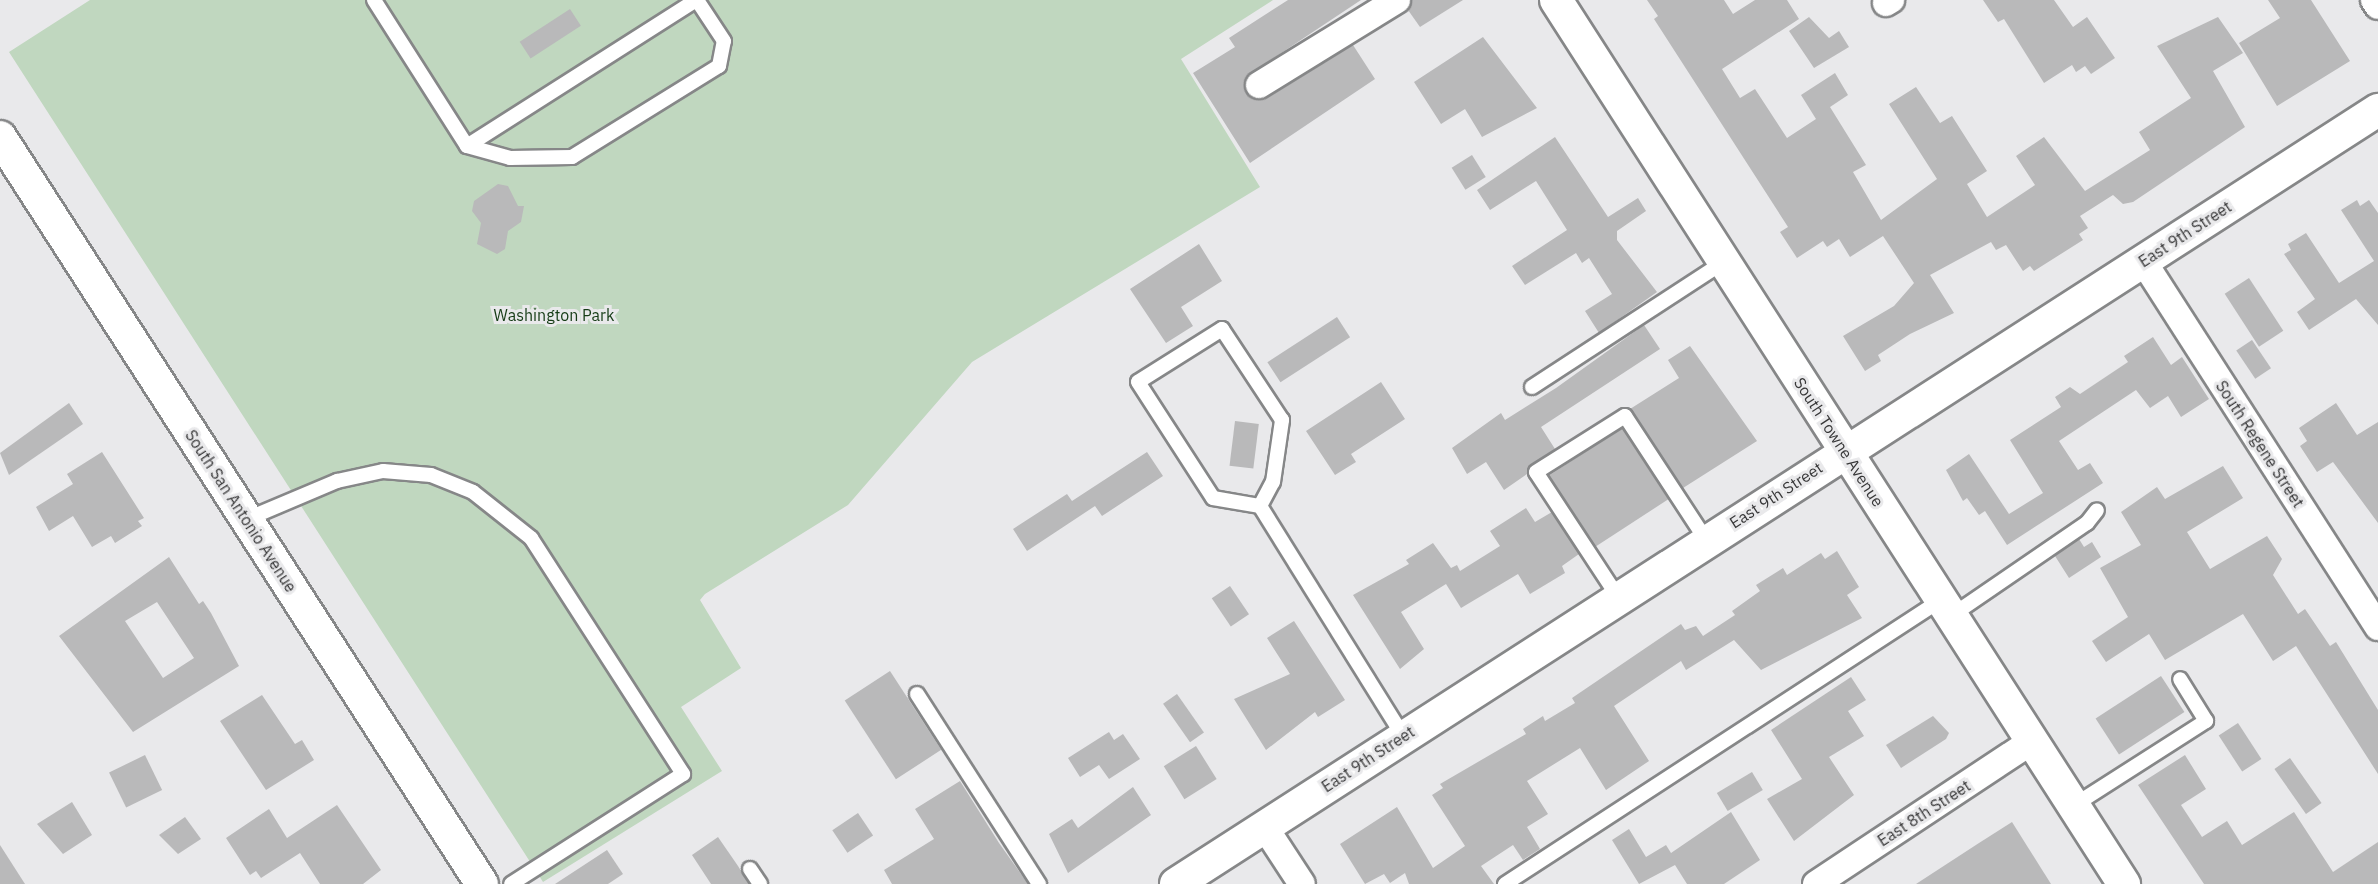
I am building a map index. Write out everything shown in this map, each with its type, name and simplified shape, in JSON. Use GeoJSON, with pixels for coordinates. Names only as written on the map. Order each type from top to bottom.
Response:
{"type":"FeatureCollection","features":[{"type":"Feature","properties":{"kind":"street"},"geometry":{"type":"LineString","coordinates":[[1259,85],[1397,0]]}},
{"type":"Feature","properties":{"kind":"street","name":"South Towne Avenue"},"geometry":{"type":"LineString","coordinates":[[1556,0],[2124,884]]}},
{"type":"Feature","properties":{"kind":"street"},"geometry":{"type":"LineString","coordinates":[[2374,0],[2378,6]]}},
{"type":"Feature","properties":{"kind":"street","name":"East 9th Street"},"geometry":{"type":"LineString","coordinates":[[1176,884],[1844,450],[2378,110]]}},
{"type":"Feature","properties":{"kind":"street","name":"South San Antonio Avenue"},"geometry":{"type":"LineString","coordinates":[[0,138],[482,884]]}},
{"type":"Feature","properties":{"kind":"street","name":"South Regene Street"},"geometry":{"type":"LineString","coordinates":[[2143,261],[2378,627]]}},
{"type":"Feature","properties":{"kind":"street","name":"East 8th Street"},"geometry":{"type":"LineString","coordinates":[[1816,884],[2032,741]]}},
{"type":"Feature","properties":{"kind":"street"},"geometry":{"type":"LineString","coordinates":[[1264,826],[1302,884]]}},
{"type":"Feature","properties":{"kind":"lane"},"geometry":{"type":"LineString","coordinates":[[374,0],[467,146],[510,158],[572,157],[719,66],[724,41],[697,0],[467,146]]}},
{"type":"Feature","properties":{"kind":"lane"},"geometry":{"type":"LineString","coordinates":[[1532,387],[1724,262]]}},
{"type":"Feature","properties":{"kind":"lane"},"geometry":{"type":"LineString","coordinates":[[1260,506],[1273,482],[1282,420],[1222,329],[1138,382],[1213,498],[1260,506],[1403,736]]}},
{"type":"Feature","properties":{"kind":"lane"},"geometry":{"type":"LineString","coordinates":[[1618,597],[1536,472],[1625,416],[1706,540]]}},
{"type":"Feature","properties":{"kind":"lane"},"geometry":{"type":"LineString","coordinates":[[247,519],[337,482],[383,471],[431,475],[473,492],[531,538],[683,774],[511,884]]}},
{"type":"Feature","properties":{"kind":"lane"},"geometry":{"type":"LineString","coordinates":[[1506,884],[1946,608],[2087,523],[2097,510]]}},
{"type":"Feature","properties":{"kind":"lane"},"geometry":{"type":"LineString","coordinates":[[2073,806],[2206,721],[2180,679]]}},
{"type":"Feature","properties":{"kind":"lane"},"geometry":{"type":"LineString","coordinates":[[917,694],[1039,884]]}},
{"type":"Feature","properties":{"kind":"lane"},"geometry":{"type":"LineString","coordinates":[[750,869],[760,884]]}},
{"type":"Feature","properties":{"kind":"green space","name":"Washington Park"},"geometry":{"type":"Polygon","coordinates":[[[90,0],[1273,0],[1181,59],[1260,187],[972,362],[848,505],[705,594],[700,600],[741,668],[681,707],[722,771],[543,882],[9,52],[90,0]]]}},
{"type":"Feature","properties":{"kind":"building"},"geometry":{"type":"Polygon","coordinates":[[[1288,0],[1361,0],[1251,73],[1244,86],[1251,98],[1267,98],[1353,45],[1375,79],[1250,163],[1193,73],[1235,47],[1229,38],[1288,0]]]}},
{"type":"Feature","properties":{"kind":"building"},"geometry":{"type":"Polygon","coordinates":[[[1412,0],[1463,0],[1420,27],[1408,10],[1412,0]]]}},
{"type":"Feature","properties":{"kind":"building"},"geometry":{"type":"Polygon","coordinates":[[[1647,0],[1724,0],[1733,14],[1755,0],[1787,0],[1799,19],[1722,69],[1740,98],[1755,89],[1787,138],[1816,119],[1801,95],[1835,73],[1848,95],[1830,107],[1866,165],[1853,172],[1881,220],[1937,179],[1889,104],[1916,87],[1940,123],[1952,116],[1987,171],[1967,184],[1987,217],[2035,185],[2016,156],[2044,137],[2085,191],[2150,150],[2139,132],[2191,98],[2157,46],[2218,17],[2243,53],[2213,71],[2245,127],[2133,202],[2123,204],[2113,195],[2080,216],[2088,228],[2079,234],[2083,240],[2034,271],[2030,266],[2023,271],[2006,245],[1996,250],[1991,242],[1930,275],[1954,313],[1910,334],[1878,355],[1881,361],[1865,371],[1843,336],[1894,306],[1914,283],[1883,236],[1850,257],[1839,239],[1827,247],[1823,241],[1797,258],[1780,232],[1788,227],[1654,19],[1658,16],[1647,0]]]}},
{"type":"Feature","properties":{"kind":"building"},"geometry":{"type":"Polygon","coordinates":[[[1983,0],[2054,0],[2073,27],[2087,17],[2115,58],[2091,74],[2085,66],[2076,72],[2072,65],[2044,83],[2004,19],[1998,22],[1983,0]]]}},
{"type":"Feature","properties":{"kind":"building"},"geometry":{"type":"Polygon","coordinates":[[[2268,0],[2311,0],[2350,61],[2277,106],[2239,43],[2280,18],[2268,0]]]}},
{"type":"Feature","properties":{"kind":"building"},"geometry":{"type":"Polygon","coordinates":[[[570,9],[581,26],[531,58],[520,42],[570,9]]]}},
{"type":"Feature","properties":{"kind":"building"},"geometry":{"type":"Polygon","coordinates":[[[1809,17],[1829,38],[1839,31],[1849,47],[1814,68],[1789,31],[1809,17]]]}},
{"type":"Feature","properties":{"kind":"building"},"geometry":{"type":"Polygon","coordinates":[[[1483,37],[1537,108],[1482,137],[1465,109],[1441,124],[1414,82],[1483,37]]]}},
{"type":"Feature","properties":{"kind":"building"},"geometry":{"type":"Polygon","coordinates":[[[1555,137],[1608,217],[1638,198],[1646,211],[1617,231],[1617,240],[1657,292],[1599,333],[1585,311],[1612,294],[1589,258],[1582,263],[1576,253],[1525,285],[1512,266],[1567,230],[1536,181],[1490,210],[1477,190],[1555,137]]]}},
{"type":"Feature","properties":{"kind":"building"},"geometry":{"type":"Polygon","coordinates":[[[1472,155],[1486,177],[1465,190],[1452,168],[1472,155]]]}},
{"type":"Feature","properties":{"kind":"building"},"geometry":{"type":"Polygon","coordinates":[[[498,184],[508,186],[518,206],[524,206],[521,222],[508,231],[505,249],[497,254],[477,244],[481,223],[472,211],[474,201],[498,184]]]}},
{"type":"Feature","properties":{"kind":"building"},"geometry":{"type":"Polygon","coordinates":[[[2357,200],[2360,206],[2369,200],[2378,213],[2378,325],[2356,299],[2309,330],[2297,312],[2315,299],[2284,254],[2291,250],[2288,244],[2306,233],[2339,283],[2374,261],[2341,210],[2357,200]]]}},
{"type":"Feature","properties":{"kind":"building"},"geometry":{"type":"Polygon","coordinates":[[[1199,244],[1222,281],[1181,307],[1193,326],[1166,343],[1130,289],[1199,244]]]}},
{"type":"Feature","properties":{"kind":"building"},"geometry":{"type":"Polygon","coordinates":[[[2249,278],[2283,331],[2259,347],[2225,294],[2249,278]]]}},
{"type":"Feature","properties":{"kind":"building"},"geometry":{"type":"Polygon","coordinates":[[[1337,317],[1350,337],[1280,382],[1267,362],[1337,317]]]}},
{"type":"Feature","properties":{"kind":"building"},"geometry":{"type":"Polygon","coordinates":[[[1644,325],[1660,349],[1541,427],[1555,449],[1531,465],[1527,474],[1504,490],[1486,462],[1467,474],[1452,448],[1501,413],[1505,420],[1556,388],[1644,325]]]}},
{"type":"Feature","properties":{"kind":"building"},"geometry":{"type":"Polygon","coordinates":[[[2153,337],[2171,365],[2182,357],[2209,399],[2181,417],[2168,396],[2150,408],[2136,390],[2059,441],[2078,470],[2090,463],[2103,483],[2007,545],[1985,511],[1979,515],[1967,498],[1963,501],[1946,470],[1969,454],[2009,514],[2043,493],[2010,440],[2061,407],[2055,397],[2070,387],[2080,394],[2128,362],[2124,356],[2153,337]]]}},
{"type":"Feature","properties":{"kind":"building"},"geometry":{"type":"Polygon","coordinates":[[[2252,340],[2271,368],[2255,379],[2236,351],[2252,340]]]}},
{"type":"Feature","properties":{"kind":"building"},"geometry":{"type":"Polygon","coordinates":[[[1690,346],[1757,441],[1683,488],[1630,409],[1679,378],[1668,360],[1690,346]]]}},
{"type":"Feature","properties":{"kind":"building"},"geometry":{"type":"Polygon","coordinates":[[[1381,382],[1405,419],[1351,454],[1356,462],[1335,475],[1306,431],[1381,382]]]}},
{"type":"Feature","properties":{"kind":"building"},"geometry":{"type":"Polygon","coordinates":[[[69,403],[83,424],[9,475],[0,453],[69,403]]]}},
{"type":"Feature","properties":{"kind":"building"},"geometry":{"type":"Polygon","coordinates":[[[2336,403],[2357,435],[2378,422],[2378,523],[2333,462],[2317,472],[2300,446],[2307,441],[2299,428],[2336,403]]]}},
{"type":"Feature","properties":{"kind":"building"},"geometry":{"type":"Polygon","coordinates":[[[1235,421],[1259,424],[1253,469],[1230,466],[1235,421]]]}},
{"type":"Feature","properties":{"kind":"building"},"geometry":{"type":"Polygon","coordinates":[[[1622,428],[1668,499],[1595,547],[1549,475],[1622,428]]]}},
{"type":"Feature","properties":{"kind":"building"},"geometry":{"type":"Polygon","coordinates":[[[102,452],[144,518],[138,521],[142,526],[115,543],[111,536],[92,547],[73,516],[49,531],[36,507],[73,484],[67,474],[102,452]]]}},
{"type":"Feature","properties":{"kind":"building"},"geometry":{"type":"Polygon","coordinates":[[[1147,452],[1163,476],[1102,516],[1095,506],[1027,551],[1013,529],[1067,494],[1072,501],[1147,452]]]}},
{"type":"Feature","properties":{"kind":"building"},"geometry":{"type":"Polygon","coordinates":[[[2223,466],[2243,498],[2187,532],[2210,569],[2267,536],[2282,559],[2273,575],[2298,614],[2305,609],[2330,646],[2336,642],[2378,710],[2378,774],[2296,646],[2273,661],[2243,614],[2165,660],[2149,634],[2106,662],[2092,641],[2128,617],[2100,568],[2141,545],[2121,512],[2157,487],[2165,499],[2223,466]]]}},
{"type":"Feature","properties":{"kind":"building"},"geometry":{"type":"Polygon","coordinates":[[[1526,508],[1535,522],[1552,512],[1579,554],[1562,566],[1565,573],[1530,594],[1518,574],[1461,608],[1446,584],[1401,612],[1424,649],[1400,669],[1353,595],[1409,564],[1406,560],[1433,543],[1451,568],[1457,565],[1460,571],[1500,546],[1490,531],[1526,508]]]}},
{"type":"Feature","properties":{"kind":"building"},"geometry":{"type":"Polygon","coordinates":[[[2079,539],[2084,547],[2092,542],[2101,557],[2069,578],[2055,556],[2079,539]]]}},
{"type":"Feature","properties":{"kind":"building"},"geometry":{"type":"Polygon","coordinates":[[[1837,551],[1859,587],[1847,595],[1862,618],[1761,670],[1734,640],[1686,670],[1681,661],[1614,706],[1649,761],[1606,790],[1580,748],[1527,781],[1548,814],[1527,827],[1540,849],[1523,860],[1513,845],[1481,866],[1494,884],[1409,884],[1405,873],[1390,883],[1384,874],[1365,884],[1340,844],[1397,807],[1433,868],[1465,846],[1432,795],[1443,788],[1440,784],[1526,734],[1523,729],[1543,716],[1545,721],[1575,703],[1572,698],[1681,624],[1685,630],[1696,626],[1703,636],[1735,615],[1732,611],[1760,591],[1756,585],[1783,568],[1787,575],[1821,553],[1825,559],[1837,551]]]}},
{"type":"Feature","properties":{"kind":"building"},"geometry":{"type":"Polygon","coordinates":[[[169,557],[199,604],[203,601],[211,613],[239,666],[133,732],[59,636],[169,557]],[[157,602],[125,621],[163,678],[194,658],[157,602]]]}},
{"type":"Feature","properties":{"kind":"building"},"geometry":{"type":"Polygon","coordinates":[[[1230,586],[1249,614],[1231,626],[1212,598],[1230,586]]]}},
{"type":"Feature","properties":{"kind":"building"},"geometry":{"type":"Polygon","coordinates":[[[1294,621],[1345,700],[1318,717],[1315,712],[1266,750],[1234,699],[1290,674],[1267,638],[1294,621]]]}},
{"type":"Feature","properties":{"kind":"building"},"geometry":{"type":"Polygon","coordinates":[[[890,671],[941,750],[896,779],[845,700],[890,671]]]}},
{"type":"Feature","properties":{"kind":"building"},"geometry":{"type":"Polygon","coordinates":[[[2161,676],[2184,712],[2119,755],[2096,718],[2161,676]]]}},
{"type":"Feature","properties":{"kind":"building"},"geometry":{"type":"Polygon","coordinates":[[[1851,677],[1866,700],[1848,711],[1864,736],[1829,757],[1854,795],[1794,841],[1767,799],[1802,779],[1771,730],[1851,677]]]}},
{"type":"Feature","properties":{"kind":"building"},"geometry":{"type":"Polygon","coordinates":[[[1177,694],[1204,733],[1190,742],[1163,704],[1177,694]]]}},
{"type":"Feature","properties":{"kind":"building"},"geometry":{"type":"Polygon","coordinates":[[[262,695],[295,744],[302,740],[314,760],[266,790],[220,721],[262,695]]]}},
{"type":"Feature","properties":{"kind":"building"},"geometry":{"type":"Polygon","coordinates":[[[1933,716],[1949,733],[1946,739],[1901,768],[1886,745],[1933,716]]]}},
{"type":"Feature","properties":{"kind":"building"},"geometry":{"type":"Polygon","coordinates":[[[2238,723],[2261,759],[2242,772],[2219,736],[2238,723]]]}},
{"type":"Feature","properties":{"kind":"building"},"geometry":{"type":"Polygon","coordinates":[[[1109,732],[1114,740],[1123,734],[1140,759],[1109,779],[1099,765],[1080,777],[1068,758],[1109,732]]]}},
{"type":"Feature","properties":{"kind":"building"},"geometry":{"type":"Polygon","coordinates":[[[1196,746],[1217,779],[1184,799],[1164,766],[1196,746]]]}},
{"type":"Feature","properties":{"kind":"building"},"geometry":{"type":"Polygon","coordinates":[[[145,755],[162,790],[126,808],[109,773],[145,755]]]}},
{"type":"Feature","properties":{"kind":"building"},"geometry":{"type":"Polygon","coordinates":[[[2185,755],[2206,789],[2181,805],[2202,837],[2227,821],[2242,845],[2294,812],[2333,872],[2378,842],[2378,884],[2204,884],[2138,785],[2185,755]]]}},
{"type":"Feature","properties":{"kind":"building"},"geometry":{"type":"Polygon","coordinates":[[[2290,758],[2322,803],[2306,814],[2274,769],[2290,758]]]}},
{"type":"Feature","properties":{"kind":"building"},"geometry":{"type":"Polygon","coordinates":[[[1752,772],[1763,790],[1728,811],[1717,793],[1752,772]]]}},
{"type":"Feature","properties":{"kind":"building"},"geometry":{"type":"Polygon","coordinates":[[[960,781],[1028,884],[892,884],[884,870],[934,839],[915,809],[960,781]]]}},
{"type":"Feature","properties":{"kind":"building"},"geometry":{"type":"Polygon","coordinates":[[[1133,787],[1151,815],[1068,873],[1049,834],[1072,819],[1078,828],[1133,787]]]}},
{"type":"Feature","properties":{"kind":"building"},"geometry":{"type":"Polygon","coordinates":[[[72,802],[92,835],[63,854],[37,824],[72,802]]]}},
{"type":"Feature","properties":{"kind":"building"},"geometry":{"type":"Polygon","coordinates":[[[337,805],[381,870],[363,884],[320,884],[300,853],[261,878],[256,871],[250,875],[226,838],[269,809],[287,838],[337,805]]]}},
{"type":"Feature","properties":{"kind":"building"},"geometry":{"type":"Polygon","coordinates":[[[1731,812],[1760,860],[1724,884],[1687,884],[1675,865],[1639,884],[1612,840],[1629,829],[1646,857],[1666,845],[1671,853],[1731,812]]]}},
{"type":"Feature","properties":{"kind":"building"},"geometry":{"type":"Polygon","coordinates":[[[858,813],[873,835],[847,853],[832,830],[858,813]]]}},
{"type":"Feature","properties":{"kind":"building"},"geometry":{"type":"Polygon","coordinates":[[[185,817],[201,839],[178,854],[159,835],[185,817]]]}},
{"type":"Feature","properties":{"kind":"building"},"geometry":{"type":"Polygon","coordinates":[[[2012,822],[2051,884],[1916,884],[1979,843],[2012,822]]]}},
{"type":"Feature","properties":{"kind":"building"},"geometry":{"type":"Polygon","coordinates":[[[718,837],[749,884],[711,884],[692,855],[718,837]]]}},
{"type":"Feature","properties":{"kind":"building"},"geometry":{"type":"Polygon","coordinates":[[[0,845],[25,884],[0,884],[0,845]]]}},
{"type":"Feature","properties":{"kind":"building"},"geometry":{"type":"Polygon","coordinates":[[[607,850],[623,874],[608,884],[555,884],[607,850]]]}}]}
